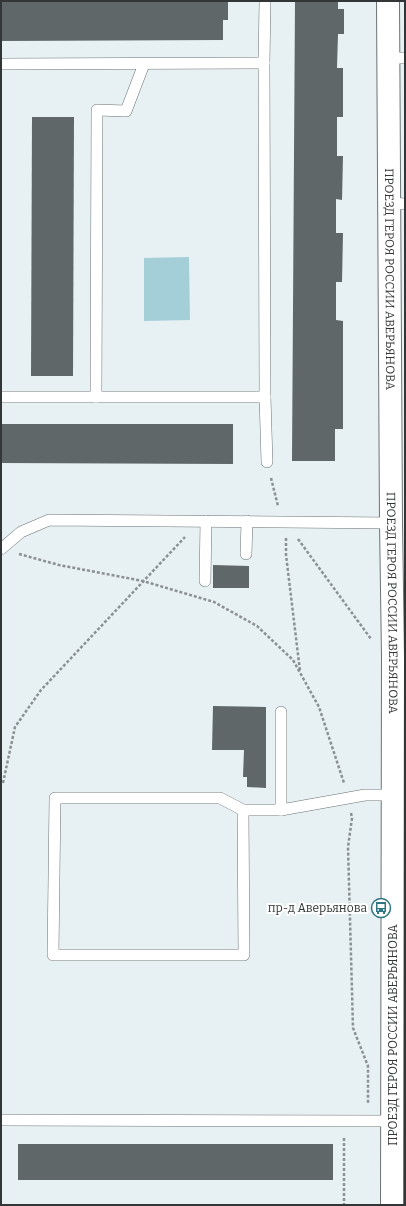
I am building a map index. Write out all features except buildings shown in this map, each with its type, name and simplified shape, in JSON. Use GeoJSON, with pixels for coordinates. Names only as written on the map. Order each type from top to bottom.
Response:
{"type":"FeatureCollection","features":[{"type":"Feature","properties":{"kind":"street","name":"ПРОЕЗД ГЕРОЯ РОССИИ АВЕРЬЯНОВА"},"geometry":{"type":"LineString","coordinates":[[388,1],[397,58],[398,203],[395,463],[391,523],[393,795],[399,889],[392,1205]]}},
{"type":"Feature","properties":{"kind":"lane"},"geometry":{"type":"LineString","coordinates":[[265,1],[265,397],[267,462]]}},
{"type":"Feature","properties":{"kind":"lane"},"geometry":{"type":"LineString","coordinates":[[1,64],[264,63]]}},
{"type":"Feature","properties":{"kind":"lane"},"geometry":{"type":"LineString","coordinates":[[96,397],[97,110],[126,111],[144,64]]}},
{"type":"Feature","properties":{"kind":"lane"},"geometry":{"type":"LineString","coordinates":[[1,397],[265,397]]}},
{"type":"Feature","properties":{"kind":"lane"},"geometry":{"type":"LineString","coordinates":[[1,549],[21,532],[49,520],[391,523]]}},
{"type":"Feature","properties":{"kind":"lane"},"geometry":{"type":"LineString","coordinates":[[204,521],[205,581]]}},
{"type":"Feature","properties":{"kind":"lane"},"geometry":{"type":"LineString","coordinates":[[246,554],[247,521]]}},
{"type":"Feature","properties":{"kind":"lane"},"geometry":{"type":"LineString","coordinates":[[281,712],[281,810]]}},
{"type":"Feature","properties":{"kind":"lane"},"geometry":{"type":"LineString","coordinates":[[243,810],[244,955],[53,955],[55,798],[220,798],[243,810],[281,810],[365,795],[393,795]]}},
{"type":"Feature","properties":{"kind":"lane"},"geometry":{"type":"LineString","coordinates":[[1,1120],[393,1121]]}},
{"type":"Feature","properties":{"kind":"path"},"geometry":{"type":"LineString","coordinates":[[267,462],[279,510],[286,522],[375,644]]}},
{"type":"Feature","properties":{"kind":"path"},"geometry":{"type":"LineString","coordinates":[[3,784],[15,727],[41,690],[204,521]]}},
{"type":"Feature","properties":{"kind":"path"},"geometry":{"type":"LineString","coordinates":[[286,522],[286,555],[300,673]]}},
{"type":"Feature","properties":{"kind":"path"},"geometry":{"type":"LineString","coordinates":[[344,1121],[344,1205]]}},
{"type":"Feature","properties":{"kind":"shaded area"},"geometry":{"type":"Polygon","coordinates":[[[189,257],[190,320],[144,321],[144,258],[189,257]]]}},
{"type":"Feature","properties":{"kind":"place","name":"пр-д Аверьянова"},"geometry":{"type":"Point","coordinates":[381,908]}}]}
